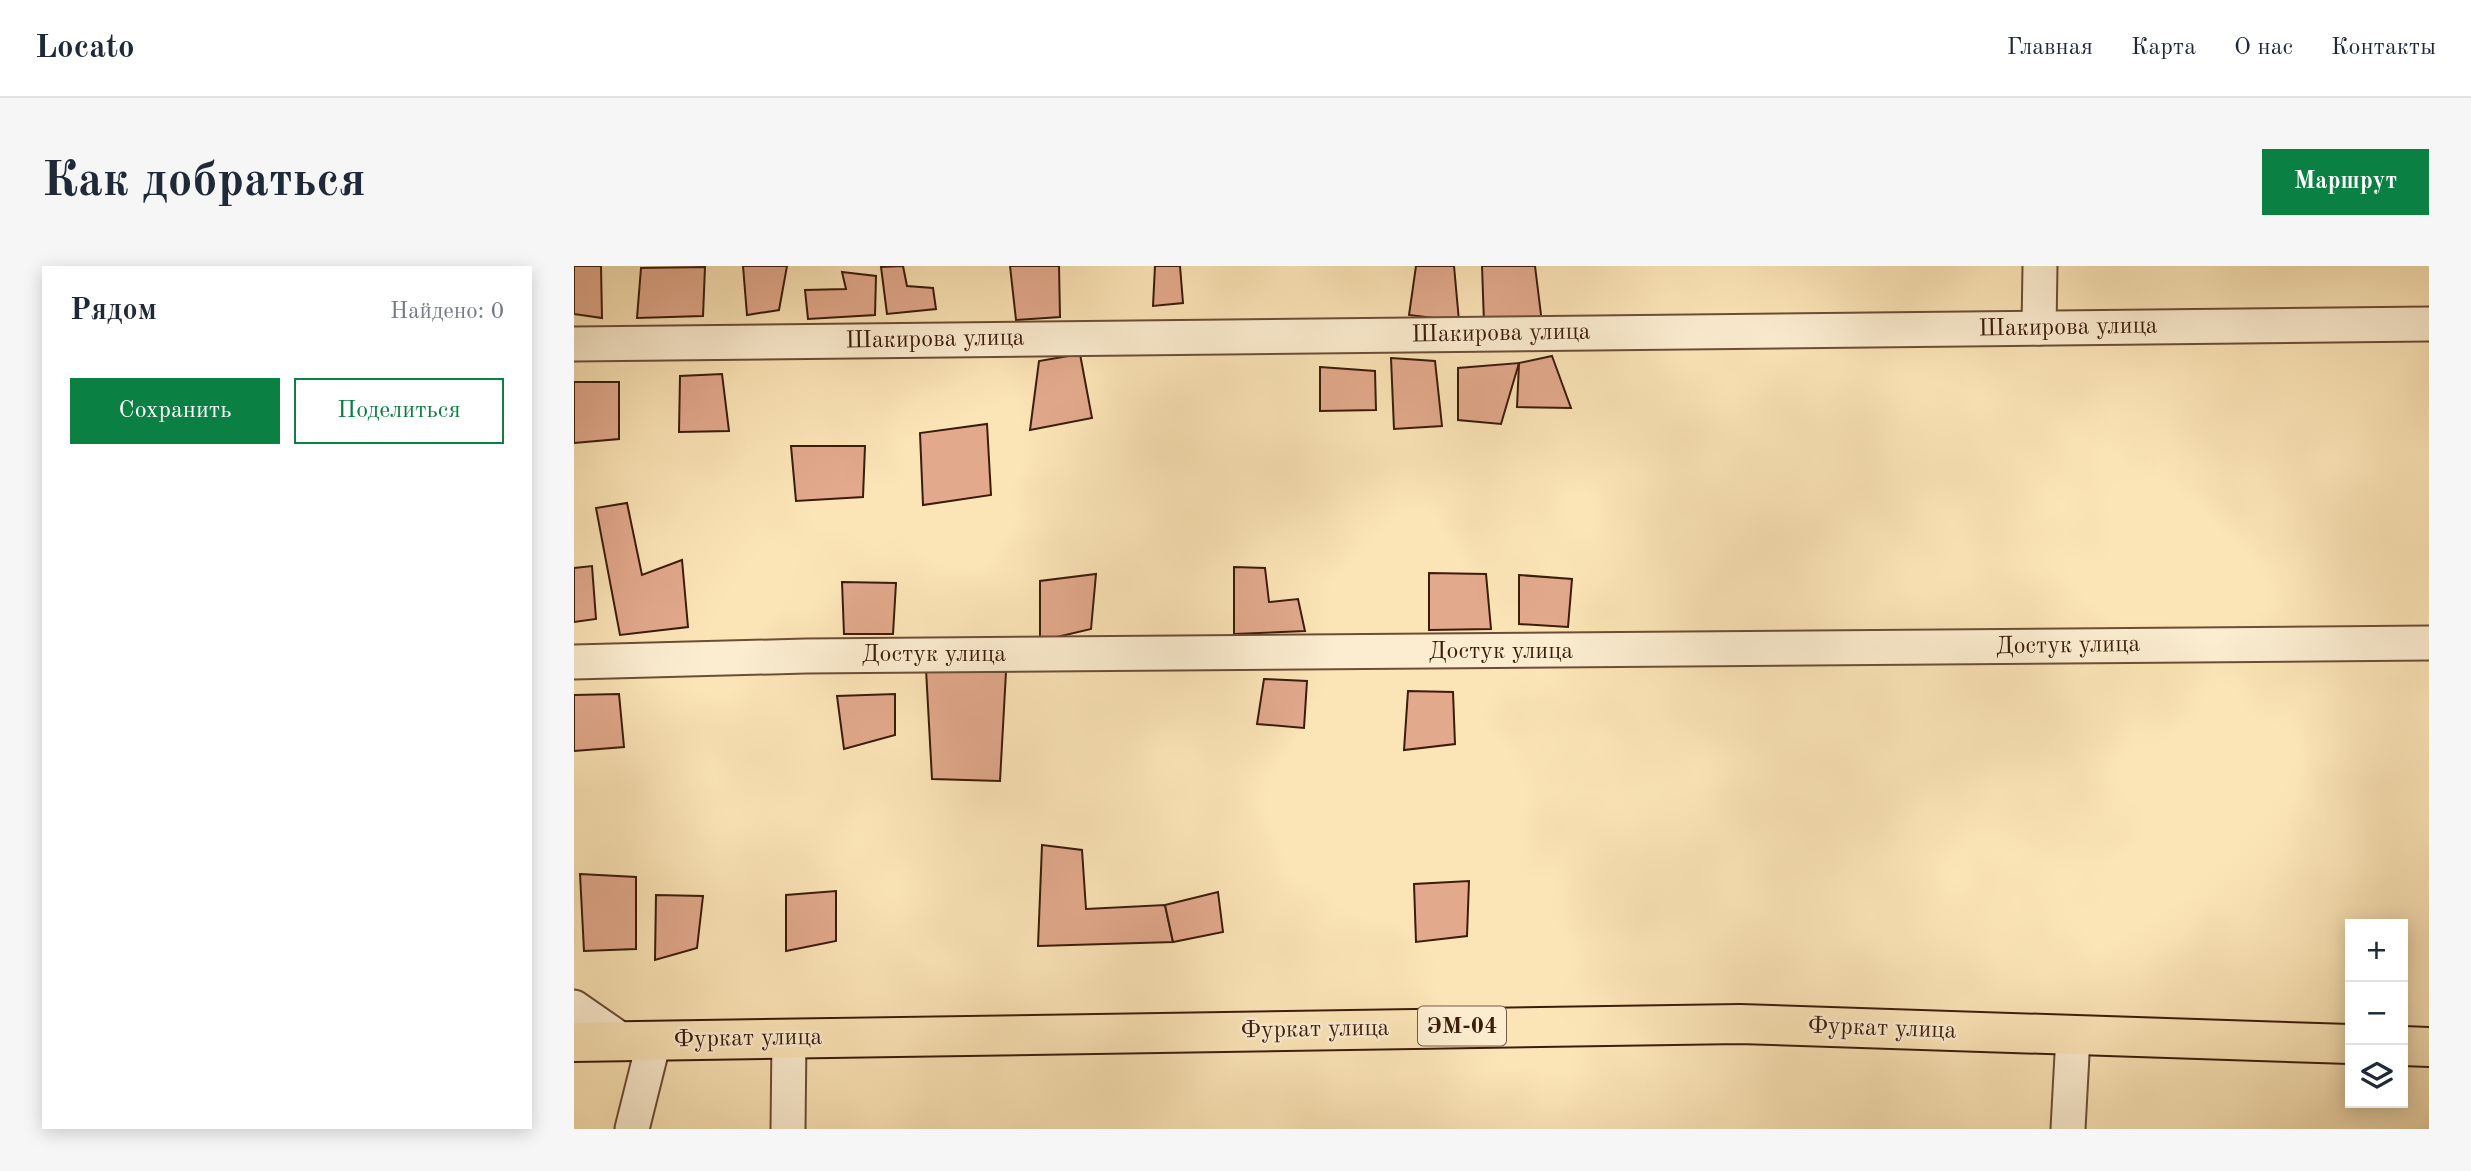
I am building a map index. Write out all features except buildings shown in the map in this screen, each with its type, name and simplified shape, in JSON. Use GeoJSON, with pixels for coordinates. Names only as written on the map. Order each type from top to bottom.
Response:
{"type":"FeatureCollection","features":[{"type":"Feature","properties":{"kind":"highway","name":"Фуркат улица"},"geometry":{"type":"LineString","coordinates":[[574,1042],[1740,1024],[2345,1044]]}},
{"type":"Feature","properties":{"kind":"highway"},"geometry":{"type":"LineString","coordinates":[[2408,1046],[2429,1046]]}},
{"type":"Feature","properties":{"kind":"street"},"geometry":{"type":"LineString","coordinates":[[2039,328],[2040,266]]}},
{"type":"Feature","properties":{"kind":"street","name":"Шакирова улица"},"geometry":{"type":"LineString","coordinates":[[574,344],[2429,324]]}},
{"type":"Feature","properties":{"kind":"street","name":"Достук улица"},"geometry":{"type":"LineString","coordinates":[[574,662],[820,656],[2429,643]]}},
{"type":"Feature","properties":{"kind":"street"},"geometry":{"type":"LineString","coordinates":[[574,1007],[638,1041],[632,1129]]}},
{"type":"Feature","properties":{"kind":"street"},"geometry":{"type":"LineString","coordinates":[[2068,1129],[2073,1036]]}},
{"type":"Feature","properties":{"kind":"street"},"geometry":{"type":"LineString","coordinates":[[788,1129],[789,1038]]}}]}
